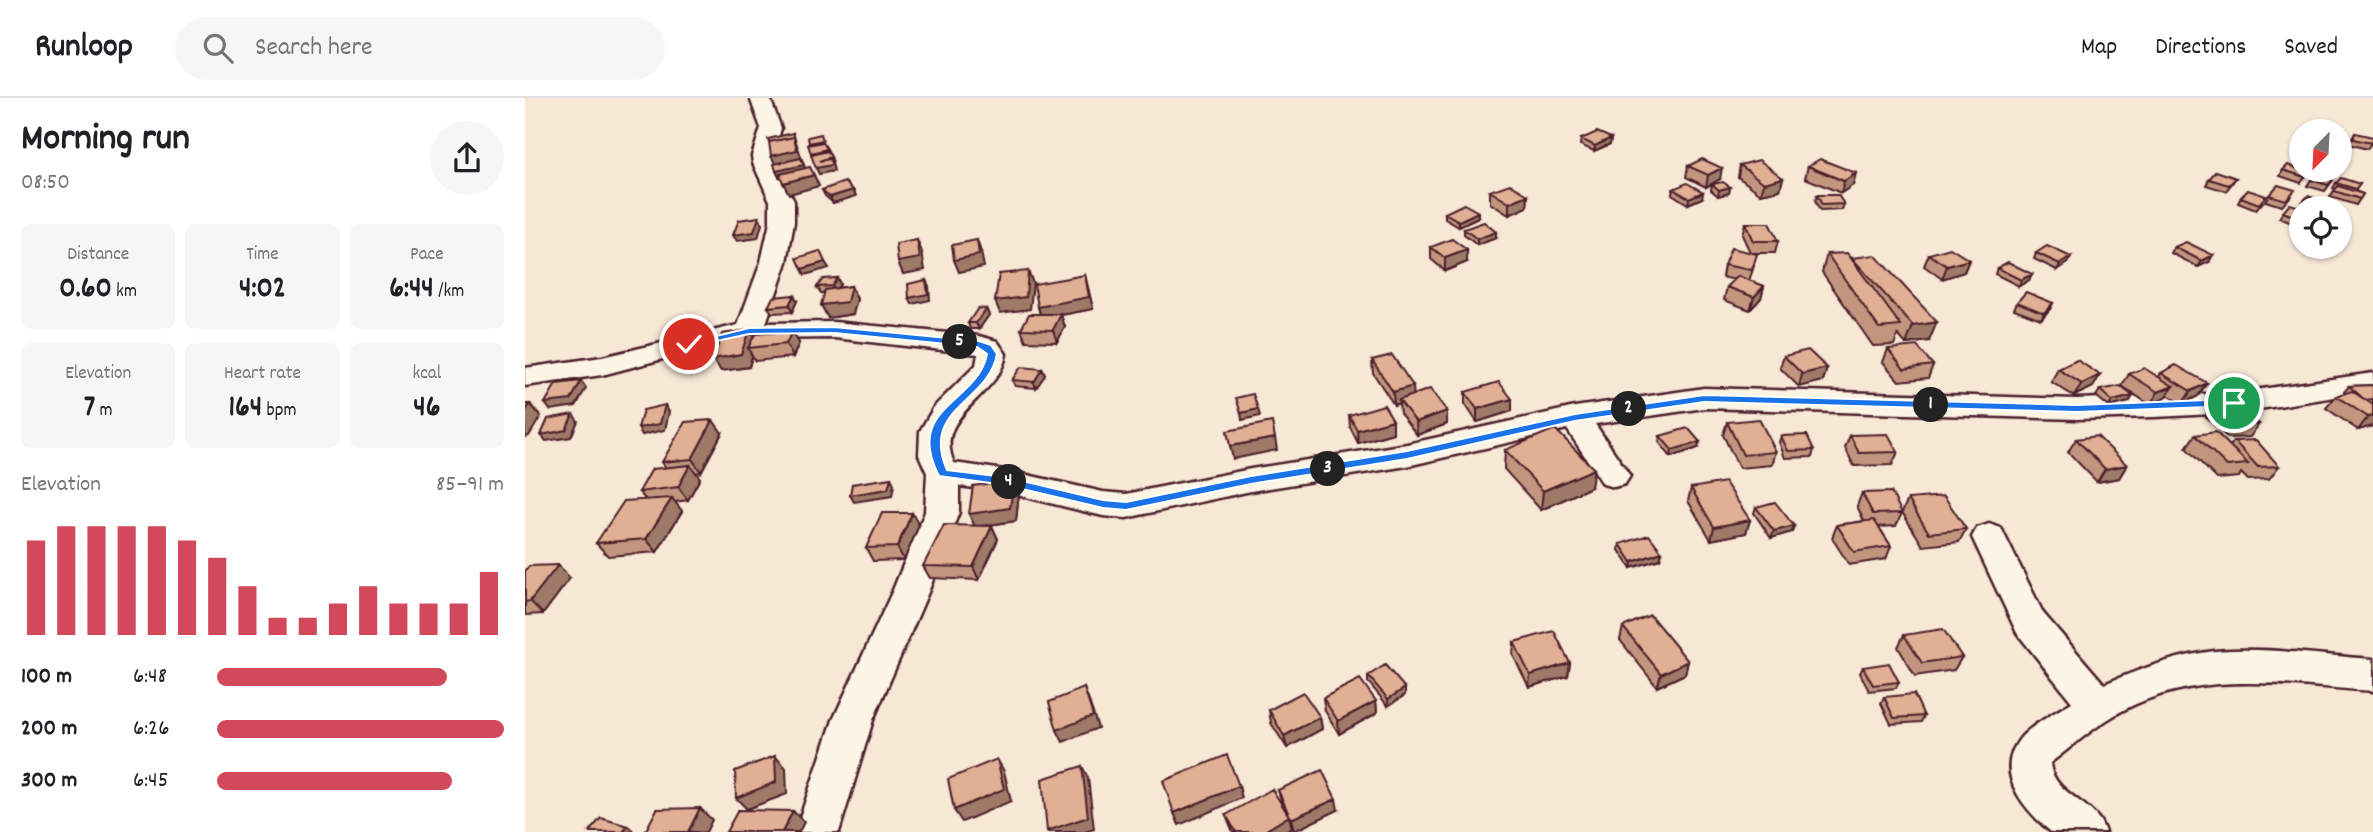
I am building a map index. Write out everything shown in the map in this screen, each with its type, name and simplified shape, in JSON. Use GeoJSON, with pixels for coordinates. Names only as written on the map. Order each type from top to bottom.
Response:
{"type":"FeatureCollection","features":[{"type":"Feature","properties":{"kind":"street"},"geometry":{"type":"LineString","coordinates":[[749,331],[774,262],[782,222],[781,196],[764,163],[763,156],[772,128],[760,98]]}},
{"type":"Feature","properties":{"kind":"street"},"geometry":{"type":"LineString","coordinates":[[525,377],[602,366],[710,338],[749,331],[834,330],[979,344],[987,347],[992,354],[990,367],[945,414],[935,431],[935,455],[943,473],[942,512],[911,590],[853,720],[817,832]]}},
{"type":"Feature","properties":{"kind":"street"},"geometry":{"type":"LineString","coordinates":[[943,473],[1005,481],[1103,504],[1126,506],[1251,480],[1394,458],[1575,417],[1722,398],[1957,406],[2154,407],[2234,403],[2373,382]]}},
{"type":"Feature","properties":{"kind":"street"},"geometry":{"type":"LineString","coordinates":[[1575,417],[1614,476]]}},
{"type":"Feature","properties":{"kind":"street"},"geometry":{"type":"LineString","coordinates":[[1989,537],[2030,623],[2098,705]]}},
{"type":"Feature","properties":{"kind":"street"},"geometry":{"type":"LineString","coordinates":[[2084,832],[2034,786],[2029,775],[2029,762],[2034,751],[2098,705],[2152,681],[2211,667],[2240,666],[2373,676]]}},
{"type":"Feature","properties":{"kind":"building"},"geometry":{"type":"Polygon","coordinates":[[[1597,132],[1611,138],[1595,146],[1581,139],[1597,132]]]}},
{"type":"Feature","properties":{"kind":"building"},"geometry":{"type":"Polygon","coordinates":[[[793,133],[796,141],[794,137],[769,142],[768,139],[793,133]]]}},
{"type":"Feature","properties":{"kind":"building"},"geometry":{"type":"Polygon","coordinates":[[[2355,133],[2373,137],[2371,143],[2353,139],[2355,133]]]}},
{"type":"Feature","properties":{"kind":"building"},"geometry":{"type":"Polygon","coordinates":[[[821,134],[823,140],[809,143],[808,137],[821,134]]]}},
{"type":"Feature","properties":{"kind":"building"},"geometry":{"type":"Polygon","coordinates":[[[794,137],[797,150],[771,156],[769,142],[794,137]]]}},
{"type":"Feature","properties":{"kind":"building"},"geometry":{"type":"Polygon","coordinates":[[[823,142],[827,149],[811,153],[808,145],[823,142]]]}},
{"type":"Feature","properties":{"kind":"building"},"geometry":{"type":"Polygon","coordinates":[[[828,151],[831,157],[819,161],[830,159],[832,165],[816,168],[811,155],[828,151]]]}},
{"type":"Feature","properties":{"kind":"building"},"geometry":{"type":"Polygon","coordinates":[[[801,158],[804,165],[776,171],[774,164],[801,158]]]}},
{"type":"Feature","properties":{"kind":"building"},"geometry":{"type":"Polygon","coordinates":[[[1702,159],[1722,168],[1708,175],[1688,166],[1702,159]]]}},
{"type":"Feature","properties":{"kind":"building"},"geometry":{"type":"Polygon","coordinates":[[[1820,159],[1856,173],[1844,181],[1808,166],[1820,159]]]}},
{"type":"Feature","properties":{"kind":"building"},"geometry":{"type":"Polygon","coordinates":[[[1759,160],[1783,178],[1764,183],[1740,165],[1759,160]]]}},
{"type":"Feature","properties":{"kind":"building"},"geometry":{"type":"Polygon","coordinates":[[[810,167],[814,175],[783,183],[780,174],[810,167]]]}},
{"type":"Feature","properties":{"kind":"building"},"geometry":{"type":"Polygon","coordinates":[[[2216,171],[2236,178],[2229,185],[2209,179],[2216,171]]]}},
{"type":"Feature","properties":{"kind":"building"},"geometry":{"type":"Polygon","coordinates":[[[2352,181],[2360,184],[2356,189],[2336,183],[2352,181]]]}},
{"type":"Feature","properties":{"kind":"building"},"geometry":{"type":"Polygon","coordinates":[[[845,182],[853,190],[830,197],[822,190],[845,182]]]}},
{"type":"Feature","properties":{"kind":"building"},"geometry":{"type":"Polygon","coordinates":[[[1723,182],[1730,187],[1719,190],[1712,184],[1723,182]]]}},
{"type":"Feature","properties":{"kind":"building"},"geometry":{"type":"Polygon","coordinates":[[[1687,183],[1703,192],[1689,198],[1673,189],[1687,183]]]}},
{"type":"Feature","properties":{"kind":"building"},"geometry":{"type":"Polygon","coordinates":[[[1510,184],[1528,195],[1509,203],[1490,191],[1510,184]]]}},
{"type":"Feature","properties":{"kind":"building"},"geometry":{"type":"Polygon","coordinates":[[[2278,185],[2295,190],[2286,200],[2269,195],[2278,185]]]}},
{"type":"Feature","properties":{"kind":"building"},"geometry":{"type":"Polygon","coordinates":[[[2338,186],[2363,194],[2360,199],[2334,191],[2338,186]]]}},
{"type":"Feature","properties":{"kind":"building"},"geometry":{"type":"Polygon","coordinates":[[[2248,190],[2266,196],[2259,204],[2241,197],[2248,190]]]}},
{"type":"Feature","properties":{"kind":"building"},"geometry":{"type":"Polygon","coordinates":[[[1817,195],[1838,195],[1844,204],[1822,205],[1817,195]]]}},
{"type":"Feature","properties":{"kind":"building"},"geometry":{"type":"Polygon","coordinates":[[[1464,204],[1478,212],[1459,221],[1445,213],[1464,204]]]}},
{"type":"Feature","properties":{"kind":"building"},"geometry":{"type":"Polygon","coordinates":[[[759,217],[754,232],[733,235],[739,220],[759,217]]]}},
{"type":"Feature","properties":{"kind":"building"},"geometry":{"type":"Polygon","coordinates":[[[1484,222],[1496,232],[1477,239],[1464,229],[1484,222]]]}},
{"type":"Feature","properties":{"kind":"building"},"geometry":{"type":"Polygon","coordinates":[[[1745,223],[1769,223],[1778,241],[1753,241],[1745,223]]]}},
{"type":"Feature","properties":{"kind":"building"},"geometry":{"type":"Polygon","coordinates":[[[1452,239],[1467,250],[1445,258],[1431,247],[1452,239]]]}},
{"type":"Feature","properties":{"kind":"building"},"geometry":{"type":"Polygon","coordinates":[[[917,240],[920,258],[898,262],[896,244],[917,240]]]}},
{"type":"Feature","properties":{"kind":"building"},"geometry":{"type":"Polygon","coordinates":[[[977,240],[979,255],[954,260],[952,245],[977,240]]]}},
{"type":"Feature","properties":{"kind":"building"},"geometry":{"type":"Polygon","coordinates":[[[2186,242],[2213,255],[2202,261],[2174,247],[2186,242]]]}},
{"type":"Feature","properties":{"kind":"building"},"geometry":{"type":"Polygon","coordinates":[[[2047,246],[2071,257],[2060,264],[2036,253],[2047,246]]]}},
{"type":"Feature","properties":{"kind":"building"},"geometry":{"type":"Polygon","coordinates":[[[1731,248],[1757,254],[1752,270],[1724,265],[1731,248]]]}},
{"type":"Feature","properties":{"kind":"building"},"geometry":{"type":"Polygon","coordinates":[[[1950,248],[1969,260],[1947,266],[1929,254],[1950,248]]]}},
{"type":"Feature","properties":{"kind":"building"},"geometry":{"type":"Polygon","coordinates":[[[820,251],[825,262],[802,269],[797,258],[820,251]]]}},
{"type":"Feature","properties":{"kind":"building"},"geometry":{"type":"Polygon","coordinates":[[[1847,253],[1901,326],[1879,328],[1827,254],[1847,253]]]}},
{"type":"Feature","properties":{"kind":"building"},"geometry":{"type":"Polygon","coordinates":[[[1875,255],[1937,322],[1913,326],[1852,258],[1875,255]]]}},
{"type":"Feature","properties":{"kind":"building"},"geometry":{"type":"Polygon","coordinates":[[[2008,262],[2032,274],[2021,280],[1997,268],[2008,262]]]}},
{"type":"Feature","properties":{"kind":"building"},"geometry":{"type":"Polygon","coordinates":[[[1028,271],[1026,297],[995,301],[999,274],[1028,271]]]}},
{"type":"Feature","properties":{"kind":"building"},"geometry":{"type":"Polygon","coordinates":[[[1085,275],[1089,297],[1038,307],[1034,284],[1085,275]]]}},
{"type":"Feature","properties":{"kind":"building"},"geometry":{"type":"Polygon","coordinates":[[[1738,276],[1764,286],[1754,297],[1727,287],[1738,276]]]}},
{"type":"Feature","properties":{"kind":"building"},"geometry":{"type":"Polygon","coordinates":[[[837,278],[832,286],[817,287],[823,279],[837,278]]]}},
{"type":"Feature","properties":{"kind":"building"},"geometry":{"type":"Polygon","coordinates":[[[926,280],[928,294],[909,298],[908,284],[926,280]]]}},
{"type":"Feature","properties":{"kind":"building"},"geometry":{"type":"Polygon","coordinates":[[[851,286],[847,302],[821,305],[825,290],[851,286]]]}},
{"type":"Feature","properties":{"kind":"building"},"geometry":{"type":"Polygon","coordinates":[[[2026,292],[2053,303],[2044,313],[2017,302],[2026,292]]]}},
{"type":"Feature","properties":{"kind":"building"},"geometry":{"type":"Polygon","coordinates":[[[794,295],[789,305],[768,307],[773,297],[794,295]]]}},
{"type":"Feature","properties":{"kind":"building"},"geometry":{"type":"Polygon","coordinates":[[[978,308],[986,309],[976,323],[968,323],[978,308]]]}},
{"type":"Feature","properties":{"kind":"building"},"geometry":{"type":"Polygon","coordinates":[[[1029,314],[1061,314],[1053,330],[1021,329],[1029,314]]]}},
{"type":"Feature","properties":{"kind":"building"},"geometry":{"type":"Polygon","coordinates":[[[749,330],[741,354],[713,359],[722,334],[749,330]]]}},
{"type":"Feature","properties":{"kind":"building"},"geometry":{"type":"Polygon","coordinates":[[[792,331],[786,344],[748,348],[755,334],[792,331]]]}},
{"type":"Feature","properties":{"kind":"building"},"geometry":{"type":"Polygon","coordinates":[[[1917,346],[1933,365],[1904,369],[1888,349],[1917,346]]]}},
{"type":"Feature","properties":{"kind":"building"},"geometry":{"type":"Polygon","coordinates":[[[1808,350],[1827,368],[1802,374],[1784,356],[1808,350]]]}},
{"type":"Feature","properties":{"kind":"building"},"geometry":{"type":"Polygon","coordinates":[[[1392,355],[1413,386],[1393,392],[1372,360],[1392,355]]]}},
{"type":"Feature","properties":{"kind":"building"},"geometry":{"type":"Polygon","coordinates":[[[2077,360],[2100,375],[2082,384],[2058,369],[2077,360]]]}},
{"type":"Feature","properties":{"kind":"building"},"geometry":{"type":"Polygon","coordinates":[[[2176,365],[2207,383],[2191,391],[2161,373],[2176,365]]]}},
{"type":"Feature","properties":{"kind":"building"},"geometry":{"type":"Polygon","coordinates":[[[1021,367],[1042,369],[1034,382],[1012,380],[1021,367]]]}},
{"type":"Feature","properties":{"kind":"building"},"geometry":{"type":"Polygon","coordinates":[[[2144,368],[2173,386],[2158,392],[2129,374],[2144,368]]]}},
{"type":"Feature","properties":{"kind":"building"},"geometry":{"type":"Polygon","coordinates":[[[581,381],[571,400],[545,403],[556,384],[581,381]]]}},
{"type":"Feature","properties":{"kind":"building"},"geometry":{"type":"Polygon","coordinates":[[[1499,382],[1512,399],[1477,409],[1465,392],[1499,382]]]}},
{"type":"Feature","properties":{"kind":"building"},"geometry":{"type":"Polygon","coordinates":[[[2373,385],[2373,399],[2365,400],[2349,386],[2373,385]]]}},
{"type":"Feature","properties":{"kind":"building"},"geometry":{"type":"Polygon","coordinates":[[[2120,386],[2133,396],[2112,401],[2100,390],[2120,386]]]}},
{"type":"Feature","properties":{"kind":"building"},"geometry":{"type":"Polygon","coordinates":[[[1430,389],[1447,411],[1416,422],[1399,400],[1430,389]]]}},
{"type":"Feature","properties":{"kind":"building"},"geometry":{"type":"Polygon","coordinates":[[[2352,391],[2373,405],[2373,416],[2368,417],[2336,396],[2352,391]]]}},
{"type":"Feature","properties":{"kind":"building"},"geometry":{"type":"Polygon","coordinates":[[[1253,394],[1258,409],[1241,413],[1236,398],[1253,394]]]}},
{"type":"Feature","properties":{"kind":"building"},"geometry":{"type":"Polygon","coordinates":[[[2235,401],[2259,424],[2238,426],[2214,403],[2235,401]]]}},
{"type":"Feature","properties":{"kind":"building"},"geometry":{"type":"Polygon","coordinates":[[[665,405],[660,424],[638,428],[643,410],[665,405]]]}},
{"type":"Feature","properties":{"kind":"building"},"geometry":{"type":"Polygon","coordinates":[[[1384,405],[1393,420],[1357,430],[1349,415],[1384,405]]]}},
{"type":"Feature","properties":{"kind":"building"},"geometry":{"type":"Polygon","coordinates":[[[573,414],[566,430],[541,435],[548,419],[573,414]]]}},
{"type":"Feature","properties":{"kind":"building"},"geometry":{"type":"Polygon","coordinates":[[[1759,419],[1776,452],[1743,455],[1727,422],[1759,419]]]}},
{"type":"Feature","properties":{"kind":"building"},"geometry":{"type":"Polygon","coordinates":[[[713,420],[692,459],[662,462],[685,422],[713,420]]]}},
{"type":"Feature","properties":{"kind":"building"},"geometry":{"type":"Polygon","coordinates":[[[1272,422],[1275,438],[1230,446],[1227,431],[1272,422]]]}},
{"type":"Feature","properties":{"kind":"building"},"geometry":{"type":"Polygon","coordinates":[[[1688,428],[1700,442],[1672,450],[1660,436],[1688,428]]]}},
{"type":"Feature","properties":{"kind":"building"},"geometry":{"type":"Polygon","coordinates":[[[1555,429],[1594,469],[1543,491],[1505,450],[1555,429]]]}},
{"type":"Feature","properties":{"kind":"building"},"geometry":{"type":"Polygon","coordinates":[[[2216,432],[2248,464],[2227,466],[2195,435],[2216,432]]]}},
{"type":"Feature","properties":{"kind":"building"},"geometry":{"type":"Polygon","coordinates":[[[1888,434],[1898,452],[1859,453],[1850,435],[1888,434]]]}},
{"type":"Feature","properties":{"kind":"building"},"geometry":{"type":"Polygon","coordinates":[[[1807,435],[1814,450],[1788,451],[1781,436],[1807,435]]]}},
{"type":"Feature","properties":{"kind":"building"},"geometry":{"type":"Polygon","coordinates":[[[2097,436],[2127,465],[2105,469],[2076,439],[2097,436]]]}},
{"type":"Feature","properties":{"kind":"building"},"geometry":{"type":"Polygon","coordinates":[[[2256,440],[2279,466],[2258,467],[2234,441],[2256,440]]]}},
{"type":"Feature","properties":{"kind":"building"},"geometry":{"type":"Polygon","coordinates":[[[690,465],[678,487],[639,492],[652,469],[690,465]]]}},
{"type":"Feature","properties":{"kind":"building"},"geometry":{"type":"Polygon","coordinates":[[[891,478],[888,489],[850,495],[852,484],[891,478]]]}},
{"type":"Feature","properties":{"kind":"building"},"geometry":{"type":"Polygon","coordinates":[[[1014,480],[1010,508],[969,514],[973,486],[1014,480]]]}},
{"type":"Feature","properties":{"kind":"building"},"geometry":{"type":"Polygon","coordinates":[[[1725,482],[1750,520],[1714,527],[1691,488],[1725,482]]]}},
{"type":"Feature","properties":{"kind":"building"},"geometry":{"type":"Polygon","coordinates":[[[1891,492],[1902,513],[1873,514],[1862,493],[1891,492]]]}},
{"type":"Feature","properties":{"kind":"building"},"geometry":{"type":"Polygon","coordinates":[[[1944,496],[1966,529],[1929,533],[1908,499],[1944,496]]]}},
{"type":"Feature","properties":{"kind":"building"},"geometry":{"type":"Polygon","coordinates":[[[672,498],[646,539],[596,543],[624,501],[672,498]]]}},
{"type":"Feature","properties":{"kind":"building"},"geometry":{"type":"Polygon","coordinates":[[[1775,502],[1794,526],[1774,531],[1756,507],[1775,502]]]}},
{"type":"Feature","properties":{"kind":"building"},"geometry":{"type":"Polygon","coordinates":[[[882,513],[912,513],[897,547],[866,548],[882,513]]]}},
{"type":"Feature","properties":{"kind":"building"},"geometry":{"type":"Polygon","coordinates":[[[1874,520],[1891,546],[1854,552],[1837,525],[1874,520]]]}},
{"type":"Feature","properties":{"kind":"building"},"geometry":{"type":"Polygon","coordinates":[[[944,525],[992,526],[973,567],[923,566],[944,525]]]}},
{"type":"Feature","properties":{"kind":"building"},"geometry":{"type":"Polygon","coordinates":[[[1649,535],[1662,552],[1632,562],[1620,544],[1649,535]]]}},
{"type":"Feature","properties":{"kind":"building"},"geometry":{"type":"Polygon","coordinates":[[[558,565],[530,601],[525,602],[525,571],[529,566],[558,565]]]}},
{"type":"Feature","properties":{"kind":"building"},"geometry":{"type":"Polygon","coordinates":[[[1650,615],[1688,661],[1661,674],[1623,627],[1650,615]]]}},
{"type":"Feature","properties":{"kind":"building"},"geometry":{"type":"Polygon","coordinates":[[[1943,629],[1962,657],[1922,663],[1904,635],[1943,629]]]}},
{"type":"Feature","properties":{"kind":"building"},"geometry":{"type":"Polygon","coordinates":[[[1554,631],[1570,663],[1530,675],[1514,642],[1554,631]]]}},
{"type":"Feature","properties":{"kind":"building"},"geometry":{"type":"Polygon","coordinates":[[[1889,663],[1899,682],[1873,685],[1863,667],[1889,663]]]}},
{"type":"Feature","properties":{"kind":"building"},"geometry":{"type":"Polygon","coordinates":[[[1385,665],[1405,688],[1388,699],[1368,676],[1385,665]]]}},
{"type":"Feature","properties":{"kind":"building"},"geometry":{"type":"Polygon","coordinates":[[[1360,679],[1376,701],[1338,721],[1323,698],[1360,679]]]}},
{"type":"Feature","properties":{"kind":"building"},"geometry":{"type":"Polygon","coordinates":[[[1084,688],[1093,716],[1057,730],[1049,702],[1084,688]]]}},
{"type":"Feature","properties":{"kind":"building"},"geometry":{"type":"Polygon","coordinates":[[[1303,692],[1320,717],[1284,736],[1269,710],[1303,692]]]}},
{"type":"Feature","properties":{"kind":"building"},"geometry":{"type":"Polygon","coordinates":[[[1914,694],[1924,716],[1894,718],[1884,697],[1914,694]]]}},
{"type":"Feature","properties":{"kind":"building"},"geometry":{"type":"Polygon","coordinates":[[[1227,755],[1239,786],[1174,813],[1163,781],[1227,755]]]}},
{"type":"Feature","properties":{"kind":"building"},"geometry":{"type":"Polygon","coordinates":[[[775,756],[776,782],[736,798],[735,771],[775,756]]]}},
{"type":"Feature","properties":{"kind":"building"},"geometry":{"type":"Polygon","coordinates":[[[997,759],[1004,789],[954,810],[948,779],[997,759]]]}},
{"type":"Feature","properties":{"kind":"building"},"geometry":{"type":"Polygon","coordinates":[[[1082,766],[1088,817],[1047,831],[1042,779],[1082,766]]]}},
{"type":"Feature","properties":{"kind":"building"},"geometry":{"type":"Polygon","coordinates":[[[1322,770],[1336,799],[1291,819],[1278,790],[1322,770]]]}},
{"type":"Feature","properties":{"kind":"building"},"geometry":{"type":"Polygon","coordinates":[[[1272,789],[1289,816],[1263,832],[1236,832],[1226,815],[1272,789]]]}},
{"type":"Feature","properties":{"kind":"building"},"geometry":{"type":"Polygon","coordinates":[[[700,808],[688,832],[645,832],[657,809],[700,808]]]}},
{"type":"Feature","properties":{"kind":"building"},"geometry":{"type":"Polygon","coordinates":[[[738,810],[793,811],[782,832],[726,832],[738,810]]]}},
{"type":"Feature","properties":{"kind":"building"},"geometry":{"type":"Polygon","coordinates":[[[601,818],[628,826],[623,832],[589,832],[601,818]]]}},
{"type":"Feature","properties":{"kind":"route"},"geometry":{"type":"LineString","coordinates":[[689,344],[749,331],[834,330],[979,344],[987,347],[992,354],[990,367],[945,414],[935,431],[935,455],[943,473],[1005,481],[1103,504],[1126,506],[1251,480],[1353,466],[1575,417],[1704,398],[2077,409],[2234,403]]}}]}
